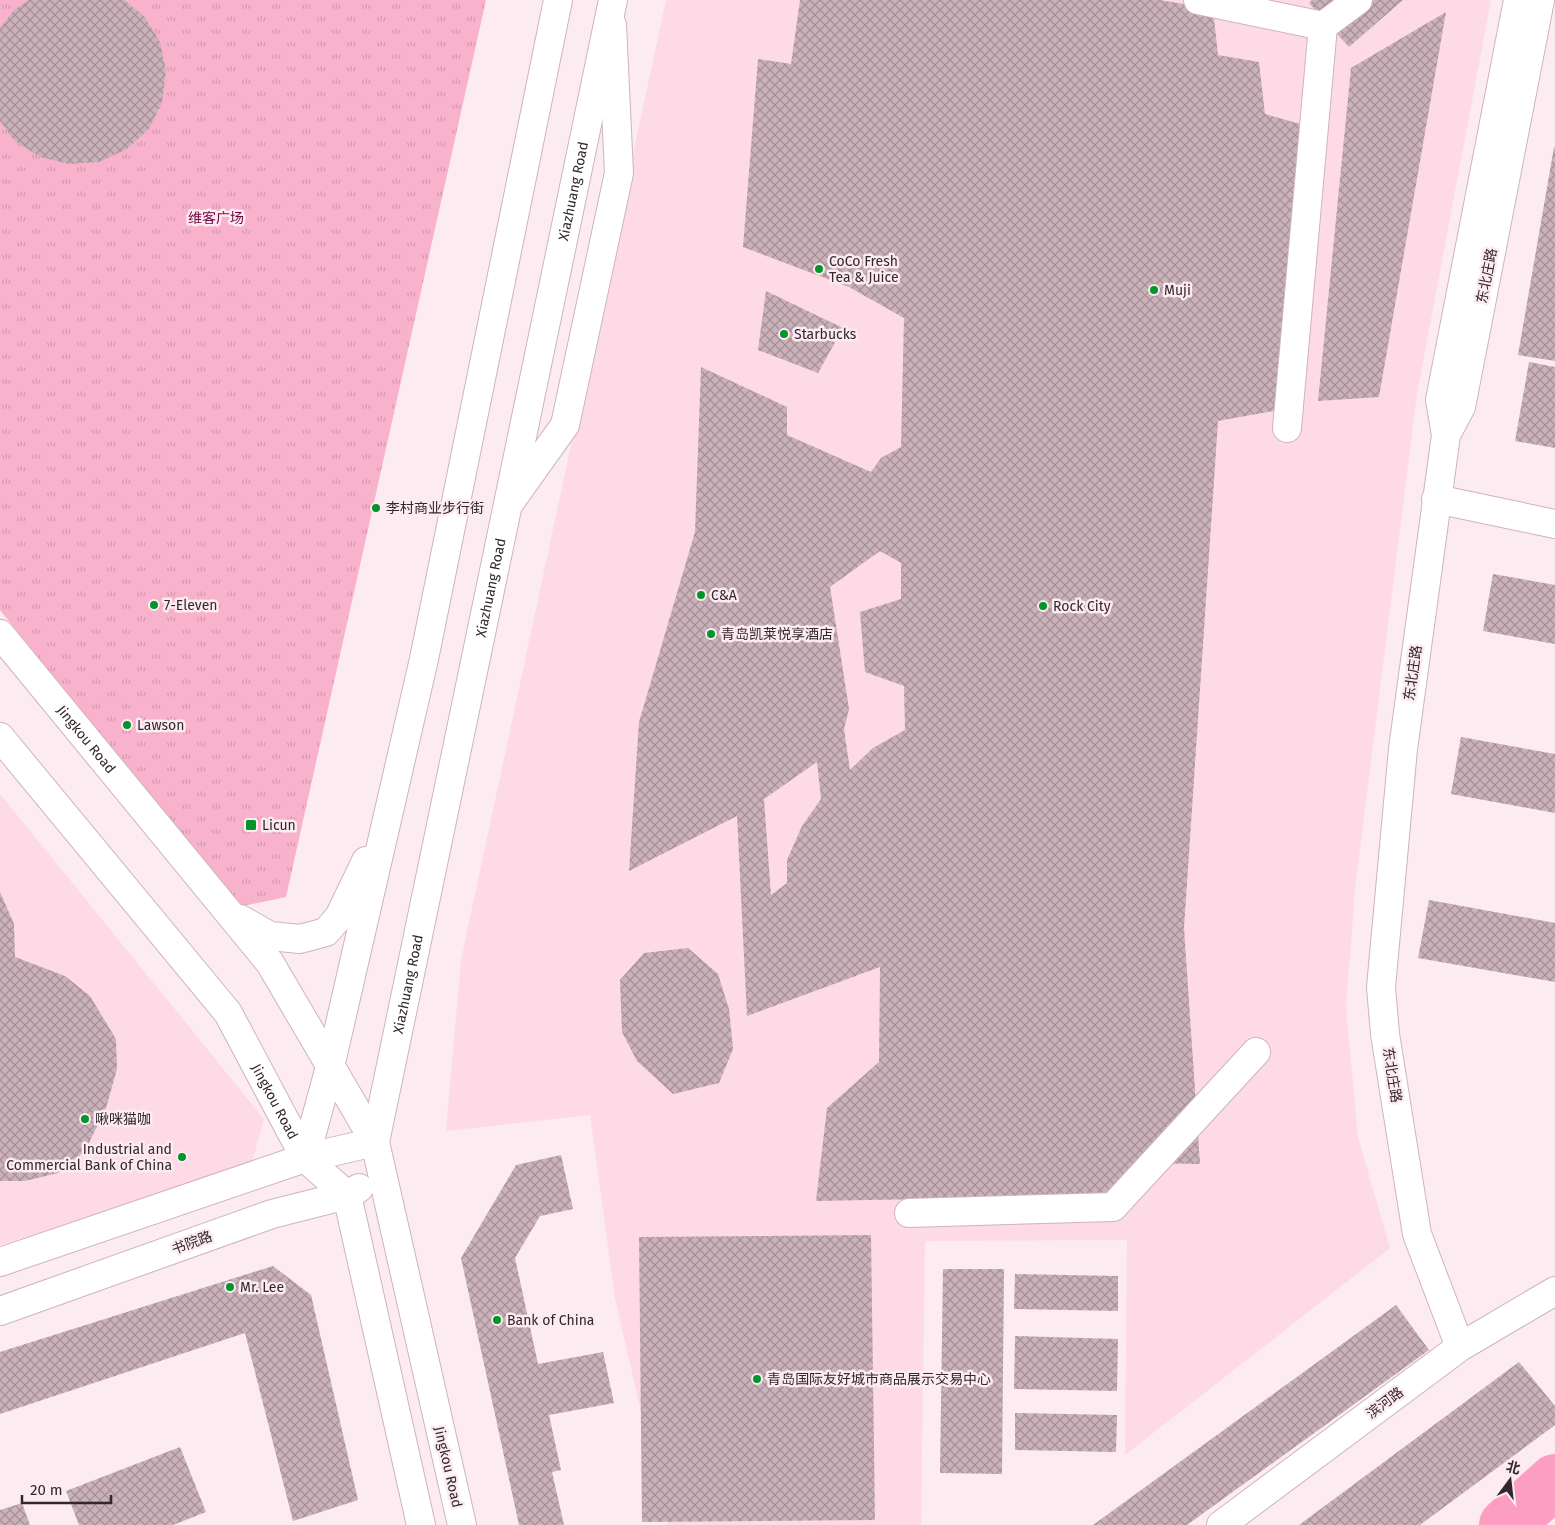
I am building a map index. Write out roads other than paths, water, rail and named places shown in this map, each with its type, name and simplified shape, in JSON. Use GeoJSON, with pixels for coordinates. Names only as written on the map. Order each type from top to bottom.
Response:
{"type":"FeatureCollection","features":[{"type":"Feature","properties":{"kind":"main road"},"geometry":{"type":"LineString","coordinates":[[305,1158],[330,1067],[424,659],[558,0]]}},
{"type":"Feature","properties":{"kind":"main road"},"geometry":{"type":"LineString","coordinates":[[1198,0],[1323,26]]}},
{"type":"Feature","properties":{"kind":"main road"},"geometry":{"type":"LineString","coordinates":[[1287,428],[1323,26],[1358,0]]}},
{"type":"Feature","properties":{"kind":"main road"},"geometry":{"type":"LineString","coordinates":[[1446,435],[1440,400],[1518,0]]}},
{"type":"Feature","properties":{"kind":"main road","name":"东北庄路"},"geometry":{"type":"LineString","coordinates":[[1460,1347],[1417,1234],[1385,1034],[1381,987],[1403,748],[1446,435],[1461,407],[1540,0]]}},
{"type":"Feature","properties":{"kind":"main road"},"geometry":{"type":"LineString","coordinates":[[508,505],[565,425],[619,173],[612,4]]}},
{"type":"Feature","properties":{"kind":"main road","name":"Xiazhuang Road"},"geometry":{"type":"LineString","coordinates":[[382,1175],[375,1142],[612,4]]}},
{"type":"Feature","properties":{"kind":"main road"},"geometry":{"type":"LineString","coordinates":[[1436,499],[1555,524]]}},
{"type":"Feature","properties":{"kind":"main road","name":"Jingkou Road"},"geometry":{"type":"LineString","coordinates":[[0,634],[270,963],[375,1142]]}},
{"type":"Feature","properties":{"kind":"main road","name":"Jingkou Road"},"geometry":{"type":"LineString","coordinates":[[0,737],[228,1013],[305,1158],[347,1195]]}},
{"type":"Feature","properties":{"kind":"main road"},"geometry":{"type":"LineString","coordinates":[[229,912],[270,936],[300,939],[326,932],[339,917],[365,862],[384,832]]}},
{"type":"Feature","properties":{"kind":"main road"},"geometry":{"type":"LineString","coordinates":[[909,1212],[1113,1206],[1256,1052]]}},
{"type":"Feature","properties":{"kind":"main road"},"geometry":{"type":"LineString","coordinates":[[0,1262],[305,1158],[375,1142]]}},
{"type":"Feature","properties":{"kind":"main road","name":"Jingkou Road"},"geometry":{"type":"LineString","coordinates":[[382,1175],[462,1525]]}},
{"type":"Feature","properties":{"kind":"main road","name":"书院路"},"geometry":{"type":"LineString","coordinates":[[0,1311],[272,1214],[347,1195],[382,1175]]}},
{"type":"Feature","properties":{"kind":"main road"},"geometry":{"type":"LineString","coordinates":[[347,1195],[422,1525]]}},
{"type":"Feature","properties":{"kind":"main road","name":"滨河路"},"geometry":{"type":"LineString","coordinates":[[1221,1525],[1460,1347],[1555,1291]]}},
{"type":"Feature","properties":{"kind":"waterway"},"geometry":{"type":"LineString","coordinates":[[1506,1525],[1555,1481]]}},
{"type":"Feature","properties":{"kind":"place","name":"CoCo Fresh Tea & Juice"},"geometry":{"type":"Point","coordinates":[819,269]}},
{"type":"Feature","properties":{"kind":"place","name":"Muji"},"geometry":{"type":"Point","coordinates":[1154,290]}},
{"type":"Feature","properties":{"kind":"place","name":"Starbucks"},"geometry":{"type":"Point","coordinates":[784,334]}},
{"type":"Feature","properties":{"kind":"place","name":"李村商业步行街"},"geometry":{"type":"Point","coordinates":[376,508]}},
{"type":"Feature","properties":{"kind":"place","name":"C&A"},"geometry":{"type":"Point","coordinates":[701,595]}},
{"type":"Feature","properties":{"kind":"place","name":"7-Eleven"},"geometry":{"type":"Point","coordinates":[154,605]}},
{"type":"Feature","properties":{"kind":"place","name":"Rock City"},"geometry":{"type":"Point","coordinates":[1043,606]}},
{"type":"Feature","properties":{"kind":"place","name":"青岛凯莱悦享酒店"},"geometry":{"type":"Point","coordinates":[711,634]}},
{"type":"Feature","properties":{"kind":"place","name":"Lawson"},"geometry":{"type":"Point","coordinates":[127,725]}},
{"type":"Feature","properties":{"kind":"place","name":"Licun"},"geometry":{"type":"Point","coordinates":[251,825]}},
{"type":"Feature","properties":{"kind":"place","name":"啾咪猫咖"},"geometry":{"type":"Point","coordinates":[85,1119]}},
{"type":"Feature","properties":{"kind":"place","name":"Industrial and Commercial Bank of China"},"geometry":{"type":"Point","coordinates":[182,1157]}},
{"type":"Feature","properties":{"kind":"place","name":"Mr. Lee"},"geometry":{"type":"Point","coordinates":[230,1287]}},
{"type":"Feature","properties":{"kind":"place","name":"Bank of China"},"geometry":{"type":"Point","coordinates":[497,1320]}},
{"type":"Feature","properties":{"kind":"place","name":"青岛国际友好城市商品展示交易中心"},"geometry":{"type":"Point","coordinates":[757,1379]}},
{"type":"Feature","properties":{"kind":"park label","name":"维客广场"},"geometry":{"type":"Point","coordinates":[216,218]}}]}
